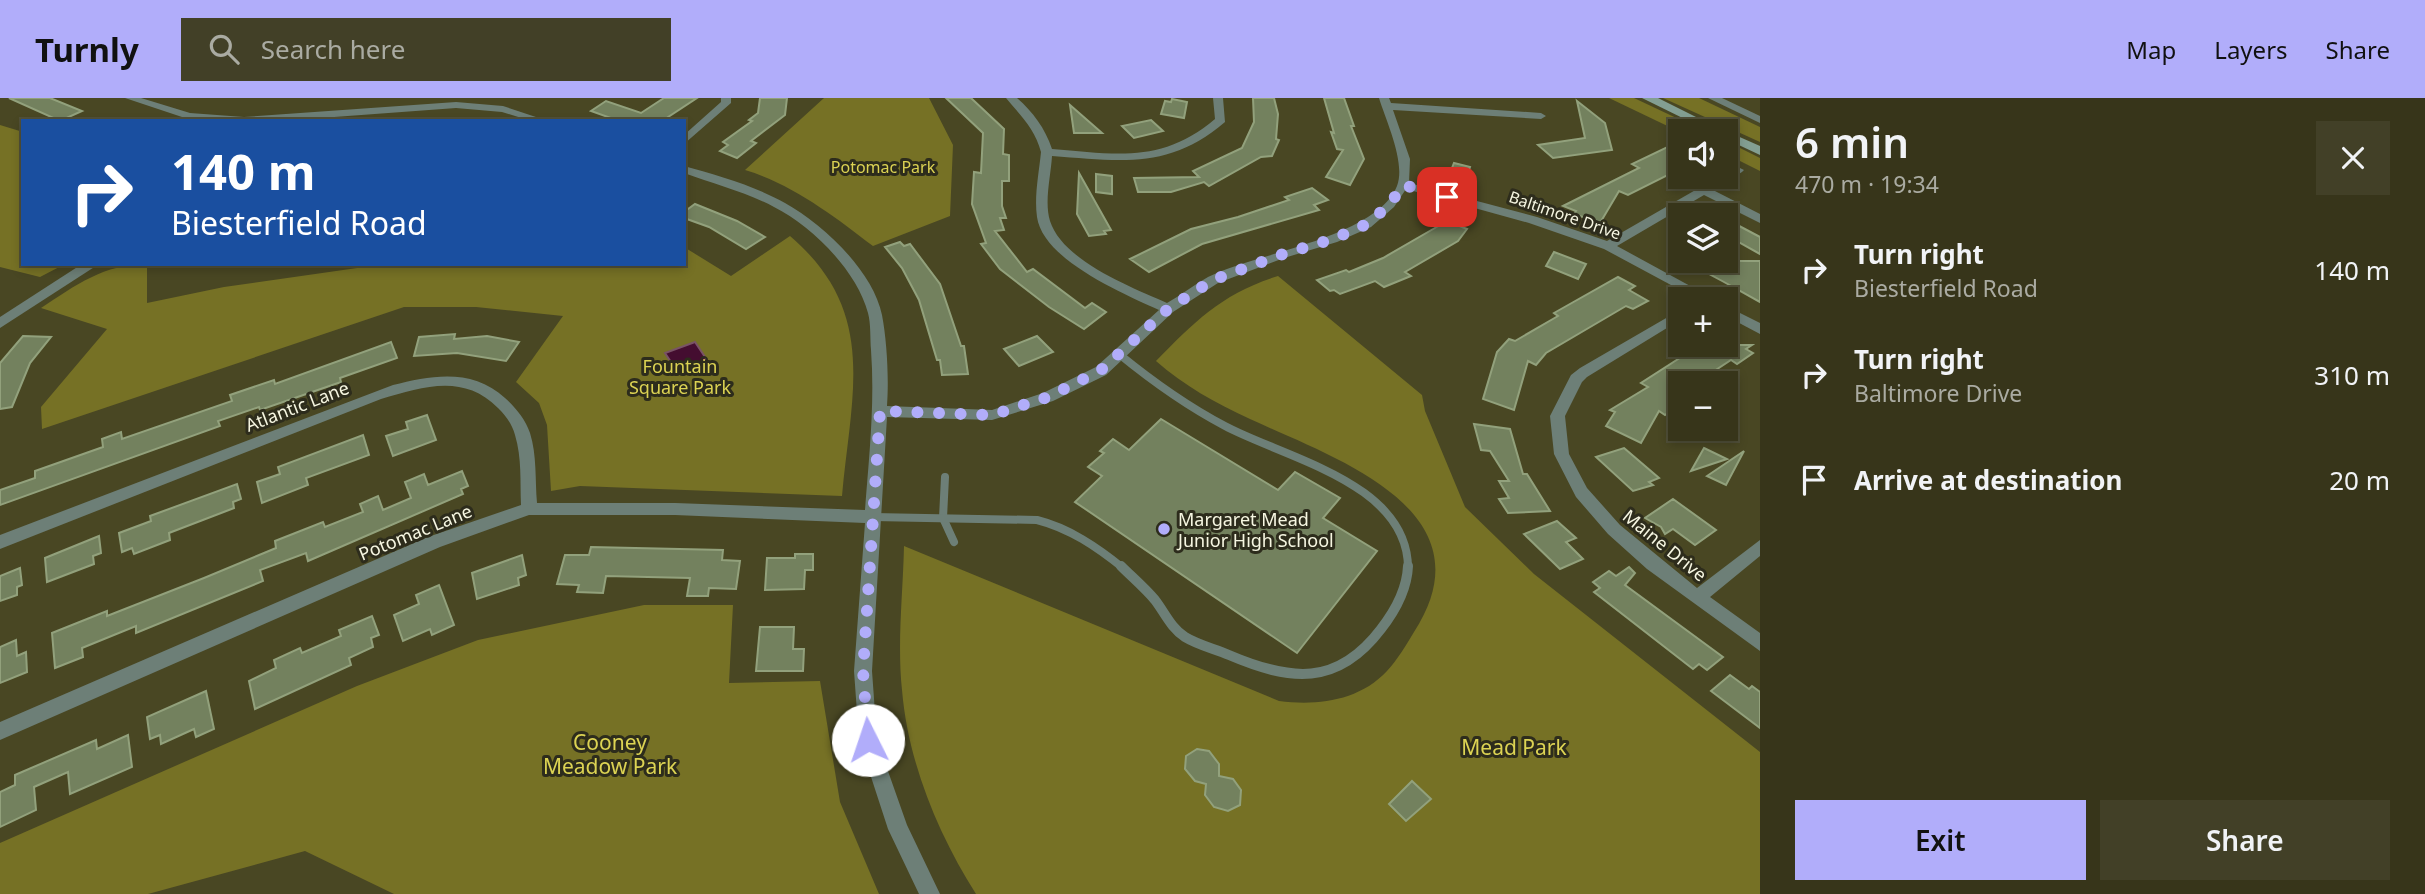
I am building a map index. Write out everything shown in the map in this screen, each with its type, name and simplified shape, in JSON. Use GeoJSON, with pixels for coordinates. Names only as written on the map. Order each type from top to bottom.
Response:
{"type":"FeatureCollection","features":[{"type":"Feature","properties":{"kind":"street"},"geometry":{"type":"LineString","coordinates":[[130,98],[189,116],[230,119]]}},
{"type":"Feature","properties":{"kind":"street"},"geometry":{"type":"LineString","coordinates":[[686,139],[726,103],[726,98]]}},
{"type":"Feature","properties":{"kind":"street"},"geometry":{"type":"LineString","coordinates":[[1011,98],[1031,116],[1047,152],[1043,221],[1063,249],[1098,276],[1168,309]]}},
{"type":"Feature","properties":{"kind":"street"},"geometry":{"type":"LineString","coordinates":[[1047,152],[1126,158],[1157,155],[1186,148],[1206,135],[1221,120],[1218,98]]}},
{"type":"Feature","properties":{"kind":"street"},"geometry":{"type":"LineString","coordinates":[[1648,98],[1693,119]]}},
{"type":"Feature","properties":{"kind":"street"},"geometry":{"type":"LineString","coordinates":[[1713,98],[1760,120]]}},
{"type":"Feature","properties":{"kind":"street"},"geometry":{"type":"LineString","coordinates":[[880,411],[992,415],[1048,397],[1101,370],[1168,309],[1213,280],[1333,239],[1367,224],[1390,204],[1403,185],[1404,159],[1385,102],[1541,116]]}},
{"type":"Feature","properties":{"kind":"street"},"geometry":{"type":"LineString","coordinates":[[252,119],[354,106],[456,105],[503,109],[536,119]]}},
{"type":"Feature","properties":{"kind":"street"},"geometry":{"type":"LineString","coordinates":[[1738,141],[1760,151]]}},
{"type":"Feature","properties":{"kind":"street"},"geometry":{"type":"LineString","coordinates":[[686,170],[780,205],[821,234],[844,257],[860,280],[875,313],[881,386],[863,671],[868,740],[898,829],[930,894]]}},
{"type":"Feature","properties":{"kind":"street","name":"Baltimore Drive"},"geometry":{"type":"LineString","coordinates":[[1403,185],[1533,220],[1608,246],[1683,287]]}},
{"type":"Feature","properties":{"kind":"street"},"geometry":{"type":"LineString","coordinates":[[1608,246],[1709,189]]}},
{"type":"Feature","properties":{"kind":"street"},"geometry":{"type":"LineString","coordinates":[[1706,191],[1760,219]]}},
{"type":"Feature","properties":{"kind":"street"},"geometry":{"type":"LineString","coordinates":[[0,323],[71,275],[89,266]]}},
{"type":"Feature","properties":{"kind":"street"},"geometry":{"type":"LineString","coordinates":[[1738,317],[1760,329]]}},
{"type":"Feature","properties":{"kind":"street","name":"Maine Drive"},"geometry":{"type":"LineString","coordinates":[[1668,321],[1577,377],[1560,409],[1558,437],[1561,453],[1577,485],[1603,519],[1636,551],[1760,643]]}},
{"type":"Feature","properties":{"kind":"street","name":"Atlantic Lane"},"geometry":{"type":"LineString","coordinates":[[0,542],[376,396],[424,381],[463,380],[493,392],[502,402],[519,423],[525,456],[529,509]]}},
{"type":"Feature","properties":{"kind":"street","name":"Potomac Lane"},"geometry":{"type":"LineString","coordinates":[[0,731],[433,542],[529,509],[675,509],[873,517]]}},
{"type":"Feature","properties":{"kind":"street"},"geometry":{"type":"LineString","coordinates":[[1698,597],[1760,547]]}},
{"type":"Feature","properties":{"kind":"lane"},"geometry":{"type":"LineString","coordinates":[[873,517],[1031,518],[1058,526],[1132,575],[1180,634],[1256,667],[1289,676],[1330,670],[1365,649],[1377,635],[1408,576],[1406,545],[1397,527],[1383,509],[1341,480],[1261,444],[1180,400],[1119,354]]}},
{"type":"Feature","properties":{"kind":"lane"},"geometry":{"type":"LineString","coordinates":[[944,477],[943,517],[954,542]]}},
{"type":"Feature","properties":{"kind":"green space","name":"Potomac Park"},"geometry":{"type":"Polygon","coordinates":[[[824,98],[929,98],[953,145],[950,216],[873,246],[796,192],[745,170],[824,98]]]}},
{"type":"Feature","properties":{"kind":"green space"},"geometry":{"type":"Polygon","coordinates":[[[1609,98],[1634,98],[1679,119],[1668,119],[1668,126],[1609,98]]]}},
{"type":"Feature","properties":{"kind":"green space"},"geometry":{"type":"Polygon","coordinates":[[[1663,98],[1699,98],[1760,127],[1760,142],[1738,132],[1738,119],[1709,119],[1663,98]]]}},
{"type":"Feature","properties":{"kind":"green space"},"geometry":{"type":"Polygon","coordinates":[[[0,125],[21,131],[21,266],[61,266],[40,277],[0,267],[0,125]]]}},
{"type":"Feature","properties":{"kind":"green space"},"geometry":{"type":"Polygon","coordinates":[[[1738,147],[1760,158],[1760,171],[1738,160],[1738,147]]]}},
{"type":"Feature","properties":{"kind":"green space","name":"Fountain Square Park"},"geometry":{"type":"Polygon","coordinates":[[[790,236],[818,265],[837,294],[848,325],[853,356],[853,389],[842,496],[580,486],[551,491],[547,425],[539,403],[516,382],[563,316],[476,307],[404,307],[42,429],[41,407],[107,329],[41,308],[91,277],[117,268],[147,266],[147,303],[224,287],[371,266],[686,266],[686,248],[731,276],[790,236]]]}},
{"type":"Feature","properties":{"kind":"green space","name":"Mead Park"},"geometry":{"type":"Polygon","coordinates":[[[1278,276],[1422,395],[1425,411],[1465,507],[1534,574],[1760,752],[1760,894],[976,894],[937,822],[918,770],[905,717],[900,636],[904,546],[1279,701],[1322,702],[1364,689],[1387,671],[1414,632],[1433,589],[1434,553],[1419,521],[1393,494],[1360,471],[1213,400],[1156,361],[1211,310],[1241,291],[1278,276]]]}},
{"type":"Feature","properties":{"kind":"green space","name":"Cooney Meadow Park"},"geometry":{"type":"Polygon","coordinates":[[[644,605],[733,605],[729,683],[820,681],[840,802],[879,894],[394,894],[305,851],[148,894],[0,894],[0,843],[357,686],[478,640],[644,605]]]}},
{"type":"Feature","properties":{"kind":"shaded area"},"geometry":{"type":"Polygon","coordinates":[[[695,342],[709,363],[679,374],[665,353],[695,342]]]}},
{"type":"Feature","properties":{"kind":"building"},"geometry":{"type":"Polygon","coordinates":[[[9,98],[50,98],[82,111],[64,119],[56,119],[9,98]]]}},
{"type":"Feature","properties":{"kind":"building"},"geometry":{"type":"Polygon","coordinates":[[[664,98],[697,98],[665,119],[613,119],[591,111],[606,101],[641,113],[664,98]]]}},
{"type":"Feature","properties":{"kind":"building"},"geometry":{"type":"Polygon","coordinates":[[[760,98],[787,98],[785,115],[751,141],[756,143],[737,158],[720,151],[728,145],[723,142],[752,121],[749,120],[758,113],[760,98]]]}},
{"type":"Feature","properties":{"kind":"building"},"geometry":{"type":"Polygon","coordinates":[[[946,98],[971,98],[1004,129],[1003,154],[1009,155],[1009,181],[1002,181],[1002,206],[1006,218],[1000,218],[1004,230],[995,231],[1027,272],[1033,269],[1085,308],[1092,303],[1106,312],[1084,329],[1049,307],[1000,269],[981,244],[986,243],[972,204],[974,172],[981,173],[983,133],[946,98]]]}},
{"type":"Feature","properties":{"kind":"building"},"geometry":{"type":"Polygon","coordinates":[[[1253,98],[1274,98],[1278,114],[1276,139],[1279,140],[1272,156],[1261,157],[1209,186],[1204,182],[1171,192],[1138,192],[1134,178],[1199,177],[1193,171],[1242,148],[1254,122],[1253,98]]]}},
{"type":"Feature","properties":{"kind":"building"},"geometry":{"type":"Polygon","coordinates":[[[1324,98],[1344,98],[1364,159],[1350,185],[1326,177],[1343,150],[1337,149],[1324,98]]]}},
{"type":"Feature","properties":{"kind":"building"},"geometry":{"type":"Polygon","coordinates":[[[1172,99],[1187,102],[1184,118],[1161,114],[1165,101],[1171,102],[1172,99]]]}},
{"type":"Feature","properties":{"kind":"building"},"geometry":{"type":"Polygon","coordinates":[[[1577,101],[1605,123],[1612,150],[1553,158],[1538,145],[1585,138],[1577,101]]]}},
{"type":"Feature","properties":{"kind":"building"},"geometry":{"type":"Polygon","coordinates":[[[1070,105],[1102,133],[1074,133],[1070,105]]]}},
{"type":"Feature","properties":{"kind":"building"},"geometry":{"type":"Polygon","coordinates":[[[1151,120],[1163,131],[1134,138],[1122,126],[1151,120]]]}},
{"type":"Feature","properties":{"kind":"building"},"geometry":{"type":"Polygon","coordinates":[[[1668,147],[1668,175],[1628,195],[1619,191],[1600,223],[1574,214],[1576,211],[1563,206],[1639,168],[1632,164],[1668,147]]]}},
{"type":"Feature","properties":{"kind":"building"},"geometry":{"type":"Polygon","coordinates":[[[1454,163],[1470,167],[1465,183],[1448,178],[1454,163]]]}},
{"type":"Feature","properties":{"kind":"building"},"geometry":{"type":"Polygon","coordinates":[[[1079,173],[1111,230],[1104,231],[1106,234],[1089,236],[1077,214],[1079,173]]]}},
{"type":"Feature","properties":{"kind":"building"},"geometry":{"type":"Polygon","coordinates":[[[1096,174],[1112,176],[1112,194],[1096,192],[1096,174]]]}},
{"type":"Feature","properties":{"kind":"building"},"geometry":{"type":"Polygon","coordinates":[[[1312,188],[1328,200],[1314,205],[1319,210],[1202,244],[1149,272],[1130,259],[1191,229],[1289,200],[1285,197],[1312,188]]]}},
{"type":"Feature","properties":{"kind":"building"},"geometry":{"type":"Polygon","coordinates":[[[695,204],[737,221],[765,237],[746,249],[709,227],[686,219],[686,211],[695,204]]]}},
{"type":"Feature","properties":{"kind":"building"},"geometry":{"type":"Polygon","coordinates":[[[1447,221],[1467,229],[1458,241],[1405,272],[1411,276],[1384,287],[1375,281],[1340,294],[1334,290],[1330,291],[1317,280],[1346,270],[1349,272],[1383,258],[1447,221]]]}},
{"type":"Feature","properties":{"kind":"building"},"geometry":{"type":"Polygon","coordinates":[[[1738,225],[1760,237],[1760,254],[1738,242],[1738,225]]]}},
{"type":"Feature","properties":{"kind":"building"},"geometry":{"type":"Polygon","coordinates":[[[900,242],[904,246],[910,244],[940,284],[961,346],[964,346],[968,374],[942,375],[940,360],[937,360],[919,300],[902,268],[885,247],[900,242]]]}},
{"type":"Feature","properties":{"kind":"building"},"geometry":{"type":"Polygon","coordinates":[[[1554,252],[1586,264],[1578,279],[1546,266],[1554,252]]]}},
{"type":"Feature","properties":{"kind":"building"},"geometry":{"type":"Polygon","coordinates":[[[1738,261],[1760,261],[1760,302],[1738,290],[1738,287],[1707,273],[1738,273],[1738,261]]]}},
{"type":"Feature","properties":{"kind":"building"},"geometry":{"type":"Polygon","coordinates":[[[1618,277],[1635,286],[1629,290],[1648,301],[1633,309],[1626,306],[1546,353],[1536,365],[1528,361],[1514,410],[1483,399],[1497,352],[1509,339],[1515,341],[1558,316],[1554,313],[1618,277]]]}},
{"type":"Feature","properties":{"kind":"building"},"geometry":{"type":"Polygon","coordinates":[[[455,334],[454,339],[487,336],[519,342],[506,361],[457,353],[414,356],[419,337],[455,334]]]}},
{"type":"Feature","properties":{"kind":"building"},"geometry":{"type":"Polygon","coordinates":[[[23,336],[51,337],[30,363],[12,407],[0,409],[0,363],[23,336]]]}},
{"type":"Feature","properties":{"kind":"building"},"geometry":{"type":"Polygon","coordinates":[[[1037,336],[1053,352],[1019,366],[1004,349],[1037,336]]]}},
{"type":"Feature","properties":{"kind":"building"},"geometry":{"type":"Polygon","coordinates":[[[391,342],[397,358],[340,378],[341,382],[260,410],[259,407],[218,421],[220,426],[0,505],[0,490],[35,478],[35,471],[103,447],[102,439],[121,432],[122,439],[232,401],[230,395],[274,380],[275,384],[391,342]]]}},
{"type":"Feature","properties":{"kind":"building"},"geometry":{"type":"Polygon","coordinates":[[[1738,344],[1752,345],[1746,349],[1753,353],[1737,364],[1731,360],[1714,371],[1668,371],[1668,413],[1665,415],[1659,411],[1641,443],[1606,426],[1615,412],[1610,410],[1648,387],[1641,383],[1681,357],[1738,357],[1738,344]]]}},
{"type":"Feature","properties":{"kind":"building"},"geometry":{"type":"Polygon","coordinates":[[[427,415],[436,440],[393,456],[386,436],[408,429],[406,422],[427,415]]]}},
{"type":"Feature","properties":{"kind":"building","name":"Margaret Mead Junior High School"},"geometry":{"type":"Polygon","coordinates":[[[1161,419],[1278,490],[1295,472],[1340,498],[1323,518],[1377,551],[1297,653],[1075,502],[1102,476],[1088,467],[1104,453],[1100,451],[1113,439],[1129,450],[1161,419]]]}},
{"type":"Feature","properties":{"kind":"building"},"geometry":{"type":"Polygon","coordinates":[[[1474,424],[1510,429],[1523,474],[1527,474],[1550,511],[1508,513],[1499,499],[1509,498],[1499,481],[1509,481],[1490,451],[1481,450],[1474,424]]]}},
{"type":"Feature","properties":{"kind":"building"},"geometry":{"type":"Polygon","coordinates":[[[363,435],[369,455],[306,478],[308,485],[262,503],[257,482],[280,474],[278,467],[363,435]]]}},
{"type":"Feature","properties":{"kind":"building"},"geometry":{"type":"Polygon","coordinates":[[[1624,448],[1659,478],[1649,482],[1653,485],[1633,491],[1596,457],[1624,448]]]}},
{"type":"Feature","properties":{"kind":"building"},"geometry":{"type":"Polygon","coordinates":[[[1704,448],[1727,459],[1691,471],[1704,448]]]}},
{"type":"Feature","properties":{"kind":"building"},"geometry":{"type":"Polygon","coordinates":[[[1744,451],[1726,485],[1707,476],[1744,451]]]}},
{"type":"Feature","properties":{"kind":"building"},"geometry":{"type":"Polygon","coordinates":[[[462,471],[468,486],[461,489],[463,494],[308,561],[306,553],[260,570],[263,581],[136,633],[136,626],[82,648],[83,657],[55,668],[52,633],[107,611],[107,616],[204,578],[276,548],[275,541],[323,522],[325,527],[363,512],[360,504],[378,496],[383,510],[411,498],[405,482],[424,474],[428,485],[462,471]]]}},
{"type":"Feature","properties":{"kind":"building"},"geometry":{"type":"Polygon","coordinates":[[[237,484],[241,499],[233,502],[234,508],[169,533],[170,540],[134,554],[132,548],[122,552],[119,533],[151,521],[150,516],[237,484]]]}},
{"type":"Feature","properties":{"kind":"building"},"geometry":{"type":"Polygon","coordinates":[[[1673,499],[1716,530],[1695,545],[1673,529],[1665,534],[1661,527],[1645,518],[1673,499]]]}},
{"type":"Feature","properties":{"kind":"building"},"geometry":{"type":"Polygon","coordinates":[[[1557,521],[1576,538],[1566,542],[1583,559],[1560,569],[1524,534],[1557,521]]]}},
{"type":"Feature","properties":{"kind":"building"},"geometry":{"type":"Polygon","coordinates":[[[99,536],[101,553],[93,556],[94,564],[47,582],[45,558],[99,536]]]}},
{"type":"Feature","properties":{"kind":"building"},"geometry":{"type":"Polygon","coordinates":[[[591,547],[723,550],[722,560],[740,561],[736,589],[709,588],[708,596],[687,596],[690,578],[606,576],[603,593],[577,592],[579,585],[557,584],[565,555],[589,555],[591,547]]]}},
{"type":"Feature","properties":{"kind":"building"},"geometry":{"type":"Polygon","coordinates":[[[795,554],[813,554],[813,570],[805,570],[804,589],[765,590],[767,558],[795,558],[795,554]]]}},
{"type":"Feature","properties":{"kind":"building"},"geometry":{"type":"Polygon","coordinates":[[[522,555],[526,575],[518,578],[519,585],[477,599],[472,573],[522,555]]]}},
{"type":"Feature","properties":{"kind":"building"},"geometry":{"type":"Polygon","coordinates":[[[1629,567],[1635,573],[1625,585],[1723,657],[1707,670],[1699,664],[1693,669],[1594,592],[1600,588],[1593,582],[1609,571],[1616,576],[1629,567]]]}},
{"type":"Feature","properties":{"kind":"building"},"geometry":{"type":"Polygon","coordinates":[[[20,568],[22,585],[17,587],[17,595],[0,601],[0,576],[20,568]]]}},
{"type":"Feature","properties":{"kind":"building"},"geometry":{"type":"Polygon","coordinates":[[[439,585],[454,625],[432,635],[430,629],[403,641],[394,615],[419,604],[416,595],[439,585]]]}},
{"type":"Feature","properties":{"kind":"building"},"geometry":{"type":"Polygon","coordinates":[[[372,616],[379,635],[371,638],[373,647],[349,658],[351,665],[255,709],[249,681],[276,668],[274,660],[300,648],[302,653],[341,636],[339,630],[372,616]]]}},
{"type":"Feature","properties":{"kind":"building"},"geometry":{"type":"Polygon","coordinates":[[[760,627],[794,627],[793,649],[804,649],[803,671],[756,671],[760,627]]]}},
{"type":"Feature","properties":{"kind":"building"},"geometry":{"type":"Polygon","coordinates":[[[16,640],[17,656],[26,652],[27,672],[0,683],[0,647],[16,640]]]}},
{"type":"Feature","properties":{"kind":"building"},"geometry":{"type":"Polygon","coordinates":[[[1730,675],[1749,689],[1752,686],[1760,692],[1760,728],[1711,691],[1730,675]]]}},
{"type":"Feature","properties":{"kind":"building"},"geometry":{"type":"Polygon","coordinates":[[[206,691],[214,729],[196,737],[194,729],[161,744],[160,735],[150,739],[147,717],[206,691]]]}},
{"type":"Feature","properties":{"kind":"building"},"geometry":{"type":"Polygon","coordinates":[[[128,735],[132,767],[70,794],[68,772],[34,787],[36,810],[0,827],[0,792],[15,785],[15,775],[96,740],[97,749],[128,735]]]}},
{"type":"Feature","properties":{"kind":"building"},"geometry":{"type":"Polygon","coordinates":[[[1197,749],[1209,751],[1219,764],[1219,776],[1233,779],[1241,790],[1240,805],[1228,811],[1214,807],[1205,795],[1206,784],[1195,781],[1185,769],[1186,756],[1197,749]]]}},
{"type":"Feature","properties":{"kind":"building"},"geometry":{"type":"Polygon","coordinates":[[[1412,781],[1431,799],[1406,821],[1389,804],[1412,781]]]}},
{"type":"Feature","properties":{"kind":"place","name":"Margaret Mead Junior High School"},"geometry":{"type":"Point","coordinates":[1164,529]}},
{"type":"Feature","properties":{"kind":"route"},"geometry":{"type":"LineString","coordinates":[[868,740],[863,671],[880,411],[992,415],[1048,397],[1101,370],[1168,309],[1213,280],[1333,239],[1367,224],[1390,204],[1403,185],[1447,197]]}}]}
